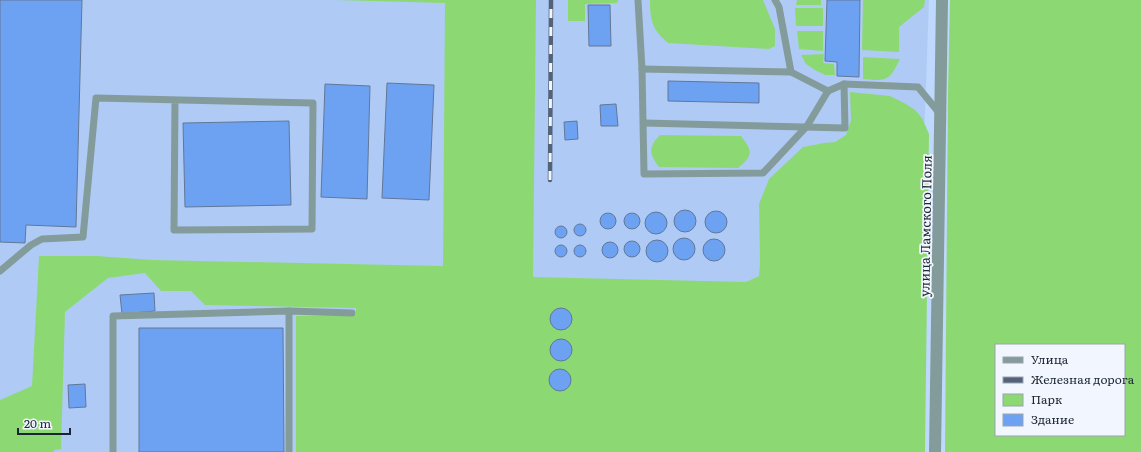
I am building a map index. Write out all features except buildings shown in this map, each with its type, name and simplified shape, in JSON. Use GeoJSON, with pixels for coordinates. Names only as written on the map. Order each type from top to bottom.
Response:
{"type":"FeatureCollection","features":[{"type":"Feature","properties":{"kind":"street","name":"улица Ламского Поля"},"geometry":{"type":"LineString","coordinates":[[935,452],[942,0]]}},
{"type":"Feature","properties":{"kind":"lane"},"geometry":{"type":"LineString","coordinates":[[638,0],[644,122],[644,174],[763,173],[807,126],[828,90],[844,84],[918,87],[940,114]]}},
{"type":"Feature","properties":{"kind":"lane"},"geometry":{"type":"LineString","coordinates":[[775,0],[779,7],[791,72]]}},
{"type":"Feature","properties":{"kind":"lane"},"geometry":{"type":"LineString","coordinates":[[779,7],[781,0]]}},
{"type":"Feature","properties":{"kind":"lane"},"geometry":{"type":"LineString","coordinates":[[642,69],[791,72],[828,90]]}},
{"type":"Feature","properties":{"kind":"lane"},"geometry":{"type":"LineString","coordinates":[[644,122],[845,128],[844,84]]}},
{"type":"Feature","properties":{"kind":"lane"},"geometry":{"type":"LineString","coordinates":[[0,271],[31,245],[42,239],[83,237],[96,98],[313,103],[312,229],[174,230],[176,100]]}},
{"type":"Feature","properties":{"kind":"lane"},"geometry":{"type":"LineString","coordinates":[[289,311],[289,452]]}},
{"type":"Feature","properties":{"kind":"lane"},"geometry":{"type":"LineString","coordinates":[[113,452],[113,316],[289,311],[352,312]]}},
{"type":"Feature","properties":{"kind":"shaded area"},"geometry":{"type":"Polygon","coordinates":[[[0,0],[498,0],[491,452],[0,452],[0,0]]]}},
{"type":"Feature","properties":{"kind":"shaded area"},"geometry":{"type":"Polygon","coordinates":[[[504,0],[929,0],[913,452],[553,452],[504,450],[504,0]]]}},
{"type":"Feature","properties":{"kind":"green space"},"geometry":{"type":"Polygon","coordinates":[[[336,0],[536,0],[533,277],[746,282],[759,276],[759,204],[769,179],[803,147],[835,142],[846,135],[851,120],[850,92],[890,96],[915,110],[922,118],[929,134],[925,452],[296,452],[296,316],[356,315],[356,308],[205,305],[191,291],[161,291],[145,273],[108,278],[65,312],[61,449],[54,450],[54,452],[0,452],[0,400],[32,386],[39,256],[97,256],[152,260],[443,266],[445,3],[336,0]]]}},
{"type":"Feature","properties":{"kind":"green space"},"geometry":{"type":"Polygon","coordinates":[[[568,0],[618,0],[617,3],[585,4],[585,21],[568,21],[568,0]]]}},
{"type":"Feature","properties":{"kind":"green space"},"geometry":{"type":"Polygon","coordinates":[[[650,0],[763,0],[775,29],[775,46],[769,49],[668,43],[658,34],[655,29],[651,19],[650,0]]]}},
{"type":"Feature","properties":{"kind":"green space"},"geometry":{"type":"Polygon","coordinates":[[[797,0],[821,0],[821,5],[796,5],[797,0]]]}},
{"type":"Feature","properties":{"kind":"green space"},"geometry":{"type":"Polygon","coordinates":[[[863,0],[925,0],[924,7],[899,27],[899,52],[862,50],[863,0]]]}},
{"type":"Feature","properties":{"kind":"green space"},"geometry":{"type":"Polygon","coordinates":[[[950,0],[1141,0],[1141,452],[945,452],[950,0]]]}},
{"type":"Feature","properties":{"kind":"green space"},"geometry":{"type":"Polygon","coordinates":[[[795,8],[823,8],[823,26],[796,26],[795,8]]]}},
{"type":"Feature","properties":{"kind":"green space"},"geometry":{"type":"Polygon","coordinates":[[[797,31],[823,31],[823,51],[799,49],[797,31]]]}},
{"type":"Feature","properties":{"kind":"green space"},"geometry":{"type":"Polygon","coordinates":[[[824,54],[823,63],[834,64],[835,75],[825,75],[815,70],[806,64],[801,55],[824,54]]]}},
{"type":"Feature","properties":{"kind":"green space"},"geometry":{"type":"Polygon","coordinates":[[[863,57],[900,59],[890,76],[882,80],[871,80],[863,79],[863,57]]]}},
{"type":"Feature","properties":{"kind":"green space"},"geometry":{"type":"Polygon","coordinates":[[[660,135],[741,136],[748,146],[750,153],[749,157],[738,168],[659,167],[653,158],[651,151],[653,143],[660,135]]]}},
{"type":"Feature","properties":{"kind":"railway"},"geometry":{"type":"LineString","coordinates":[[550,180],[551,0]]}}]}
